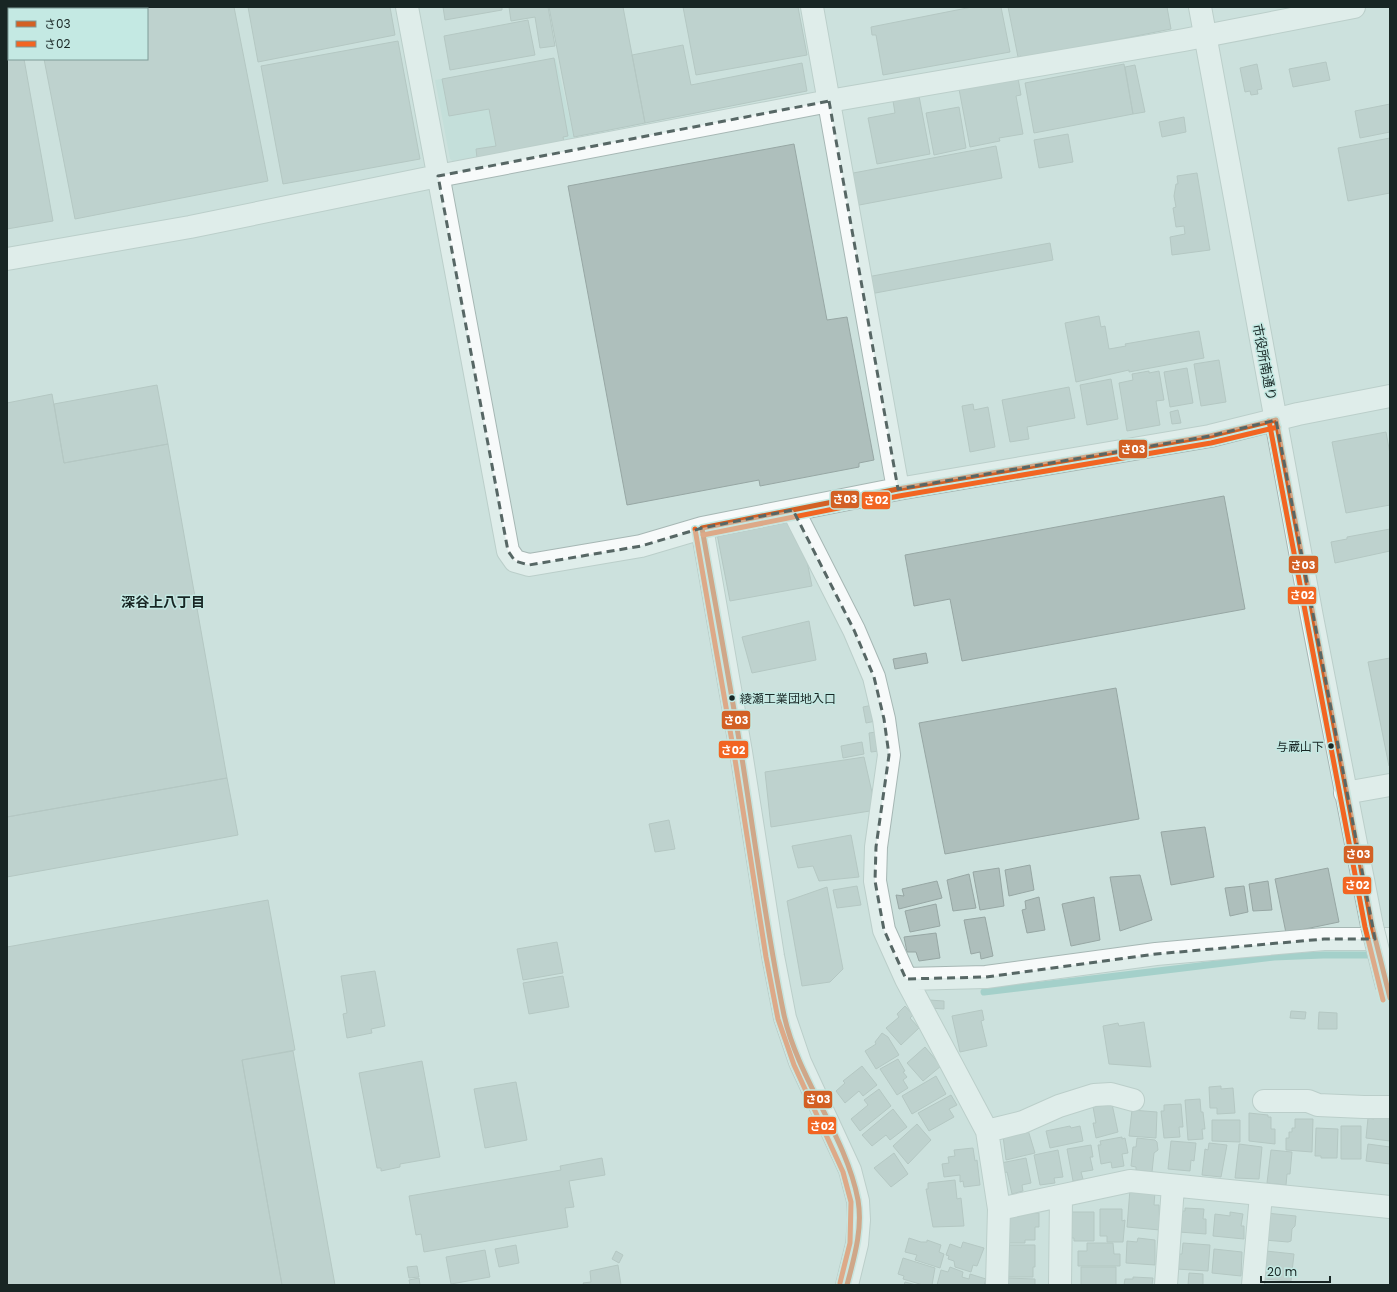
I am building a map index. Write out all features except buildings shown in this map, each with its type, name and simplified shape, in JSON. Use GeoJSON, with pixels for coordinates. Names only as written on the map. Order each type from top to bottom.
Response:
{"type":"FeatureCollection","features":[{"type":"Feature","properties":{"kind":"street"},"geometry":{"type":"LineString","coordinates":[[407,7],[508,551],[516,561],[528,565],[642,546],[702,528],[898,489],[1210,436],[1298,414],[1390,396]]}},
{"type":"Feature","properties":{"kind":"street"},"geometry":{"type":"LineString","coordinates":[[812,7],[898,489]]}},
{"type":"Feature","properties":{"kind":"street","name":"市役所南通り"},"geometry":{"type":"LineString","coordinates":[[1200,7],[1346,793],[1372,926],[1388,992]]}},
{"type":"Feature","properties":{"kind":"street"},"geometry":{"type":"LineString","coordinates":[[7,259],[190,227],[438,176],[829,101],[1205,36],[1354,7]]}},
{"type":"Feature","properties":{"kind":"street"},"geometry":{"type":"LineString","coordinates":[[793,510],[854,630],[874,677],[889,755],[876,847],[875,881],[884,930],[906,980],[987,1132],[999,1209],[997,1285]]}},
{"type":"Feature","properties":{"kind":"street"},"geometry":{"type":"LineString","coordinates":[[702,528],[742,752],[773,956],[785,1018],[791,1039],[806,1076],[850,1170],[858,1200],[859,1220],[856,1244],[847,1285]]}},
{"type":"Feature","properties":{"kind":"street"},"geometry":{"type":"LineString","coordinates":[[1346,793],[1390,785]]}},
{"type":"Feature","properties":{"kind":"street"},"geometry":{"type":"LineString","coordinates":[[906,980],[986,977],[1156,954],[1324,939],[1390,939]]}},
{"type":"Feature","properties":{"kind":"street"},"geometry":{"type":"LineString","coordinates":[[987,1132],[1023,1122],[1060,1106],[1094,1095],[1111,1094],[1133,1100]]}},
{"type":"Feature","properties":{"kind":"street"},"geometry":{"type":"LineString","coordinates":[[1264,1101],[1308,1102],[1318,1105],[1390,1107]]}},
{"type":"Feature","properties":{"kind":"street"},"geometry":{"type":"LineString","coordinates":[[999,1209],[1061,1197],[1130,1181],[1390,1207]]}},
{"type":"Feature","properties":{"kind":"street"},"geometry":{"type":"LineString","coordinates":[[1166,1285],[1173,1186]]}},
{"type":"Feature","properties":{"kind":"street"},"geometry":{"type":"LineString","coordinates":[[1253,1285],[1261,1195]]}},
{"type":"Feature","properties":{"kind":"street"},"geometry":{"type":"LineString","coordinates":[[1060,1285],[1061,1197]]}},
{"type":"Feature","properties":{"kind":"highlighted area"},"geometry":{"type":"Polygon","coordinates":[[[829,101],[898,489],[1210,436],[1276,420],[1375,939],[1324,939],[1156,954],[986,977],[906,979],[884,930],[875,881],[876,847],[889,755],[884,719],[874,677],[854,630],[793,510],[702,528],[641,546],[529,565],[515,561],[508,551],[438,176],[829,101]]]}},
{"type":"Feature","properties":{"kind":"shaded area"},"geometry":{"type":"Polygon","coordinates":[[[556,59],[574,137],[573,146],[460,166],[450,159],[435,80],[556,59]]]}},
{"type":"Feature","properties":{"kind":"waterway"},"geometry":{"type":"LineString","coordinates":[[984,992],[1274,957],[1378,955]]}},
{"type":"Feature","properties":{"kind":"transit line","name":"さ03"},"geometry":{"type":"LineString","coordinates":[[1276,420],[1372,926],[1390,998]]}},
{"type":"Feature","properties":{"kind":"transit line","name":"さ03"},"geometry":{"type":"LineString","coordinates":[[702,528],[898,489],[1210,436],[1276,420]]}},
{"type":"Feature","properties":{"kind":"transit line","name":"さ02"},"geometry":{"type":"LineString","coordinates":[[1269,421],[1365,927],[1383,1000]]}},
{"type":"Feature","properties":{"kind":"transit line","name":"さ02"},"geometry":{"type":"LineString","coordinates":[[703,535],[899,496],[1211,443],[1278,427]]}},
{"type":"Feature","properties":{"kind":"transit line","name":"さ03"},"geometry":{"type":"LineString","coordinates":[[702,528],[736,724],[766,917],[784,1015],[800,1062],[843,1153],[852,1176],[858,1200],[859,1233],[847,1285]]}},
{"type":"Feature","properties":{"kind":"transit line","name":"さ02"},"geometry":{"type":"LineString","coordinates":[[695,529],[734,753],[766,957],[778,1019],[794,1065],[843,1172],[851,1202],[850,1243],[840,1283]]}},
{"type":"Feature","properties":{"kind":"place","name":"綾瀬工業団地入口"},"geometry":{"type":"Point","coordinates":[732,698]}},
{"type":"Feature","properties":{"kind":"place","name":"与蔵山下"},"geometry":{"type":"Point","coordinates":[1331,746]}},
{"type":"Feature","properties":{"kind":"district","name":"深谷上八丁目"},"geometry":{"type":"Point","coordinates":[163,602]}}]}
